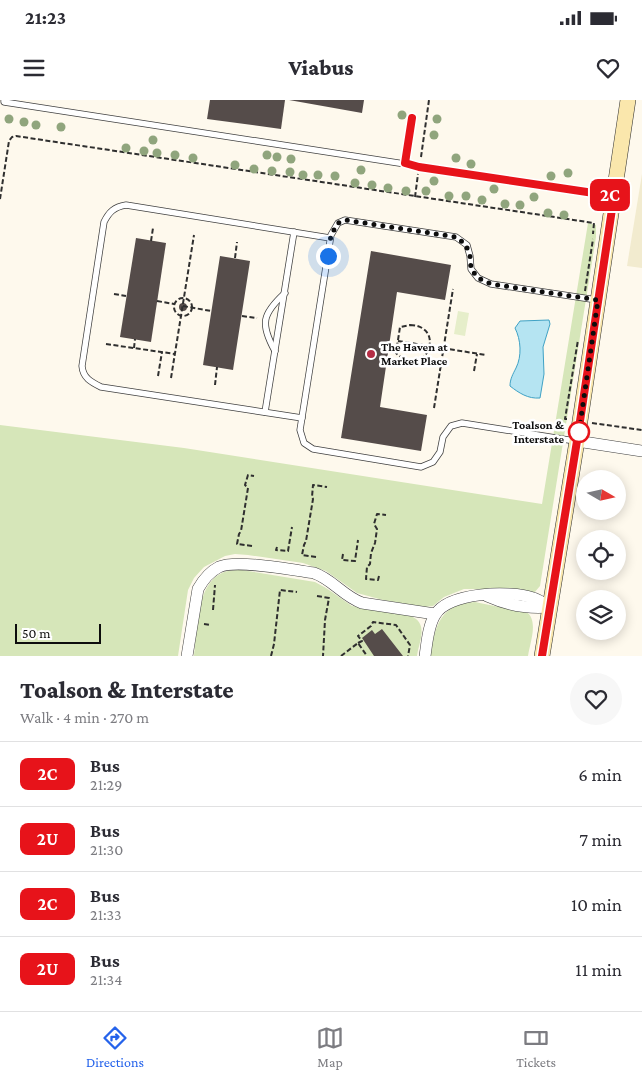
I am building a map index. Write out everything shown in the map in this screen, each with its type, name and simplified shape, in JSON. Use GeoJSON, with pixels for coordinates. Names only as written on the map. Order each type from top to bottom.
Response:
{"type":"FeatureCollection","features":[{"type":"Feature","properties":{"kind":"main road"},"geometry":{"type":"LineString","coordinates":[[542,656],[577,441],[628,100]]}},
{"type":"Feature","properties":{"kind":"street"},"geometry":{"type":"LineString","coordinates":[[577,441],[642,451]]}},
{"type":"Feature","properties":{"kind":"street"},"geometry":{"type":"LineString","coordinates":[[187,656],[198,589],[208,576],[221,566],[251,565],[314,573],[322,576],[352,600],[435,614]]}},
{"type":"Feature","properties":{"kind":"street"},"geometry":{"type":"LineString","coordinates":[[426,656],[435,614],[446,604],[456,599],[485,596],[502,603],[531,608],[550,607]]}},
{"type":"Feature","properties":{"kind":"lane"},"geometry":{"type":"LineString","coordinates":[[4,100],[4,102],[614,196]]}},
{"type":"Feature","properties":{"kind":"lane"},"geometry":{"type":"LineString","coordinates":[[405,163],[412,118]]}},
{"type":"Feature","properties":{"kind":"lane"},"geometry":{"type":"LineString","coordinates":[[302,418],[101,387],[90,382],[83,373],[82,366],[104,222],[110,212],[119,206],[126,205],[330,238]]}},
{"type":"Feature","properties":{"kind":"lane"},"geometry":{"type":"LineString","coordinates":[[577,441],[462,423],[451,426],[444,437],[440,452],[433,462],[421,467],[313,449],[304,443],[300,430],[330,238],[338,223],[345,220],[456,237],[466,245],[470,256],[471,269],[478,278],[484,281],[491,284],[598,300]]}},
{"type":"Feature","properties":{"kind":"lane"},"geometry":{"type":"LineString","coordinates":[[265,412],[294,232]]}},
{"type":"Feature","properties":{"kind":"lane"},"geometry":{"type":"LineString","coordinates":[[275,351],[267,336],[264,320],[272,306],[284,293]]}},
{"type":"Feature","properties":{"kind":"path"},"geometry":{"type":"LineString","coordinates":[[422,147],[429,100]]}},
{"type":"Feature","properties":{"kind":"path"},"geometry":{"type":"LineString","coordinates":[[415,197],[418,176]]}},
{"type":"Feature","properties":{"kind":"path"},"geometry":{"type":"LineString","coordinates":[[151,240],[153,228]]}},
{"type":"Feature","properties":{"kind":"path"},"geometry":{"type":"LineString","coordinates":[[171,378],[194,235]]}},
{"type":"Feature","properties":{"kind":"path"},"geometry":{"type":"LineString","coordinates":[[235,258],[238,242]]}},
{"type":"Feature","properties":{"kind":"path"},"geometry":{"type":"LineString","coordinates":[[434,408],[453,289]]}},
{"type":"Feature","properties":{"kind":"path"},"geometry":{"type":"LineString","coordinates":[[114,294],[126,296]]}},
{"type":"Feature","properties":{"kind":"path"},"geometry":{"type":"LineString","coordinates":[[181,316],[174,310],[174,304],[178,299],[184,297]]}},
{"type":"Feature","properties":{"kind":"path"},"geometry":{"type":"LineString","coordinates":[[184,297],[189,300],[192,308]]}},
{"type":"Feature","properties":{"kind":"path"},"geometry":{"type":"LineString","coordinates":[[157,301],[174,304]]}},
{"type":"Feature","properties":{"kind":"path"},"geometry":{"type":"LineString","coordinates":[[183,306],[211,311]]}},
{"type":"Feature","properties":{"kind":"path"},"geometry":{"type":"LineString","coordinates":[[181,316],[189,313],[192,308]]}},
{"type":"Feature","properties":{"kind":"path"},"geometry":{"type":"LineString","coordinates":[[242,316],[259,318]]}},
{"type":"Feature","properties":{"kind":"path"},"geometry":{"type":"LineString","coordinates":[[419,326],[427,333],[430,346],[425,356],[418,361],[412,362],[403,359],[396,353],[400,327],[419,326]]}},
{"type":"Feature","properties":{"kind":"path"},"geometry":{"type":"LineString","coordinates":[[134,348],[135,339]]}},
{"type":"Feature","properties":{"kind":"path"},"geometry":{"type":"LineString","coordinates":[[398,341],[486,355]]}},
{"type":"Feature","properties":{"kind":"path"},"geometry":{"type":"LineString","coordinates":[[106,344],[175,354]]}},
{"type":"Feature","properties":{"kind":"path"},"geometry":{"type":"LineString","coordinates":[[158,376],[162,352]]}},
{"type":"Feature","properties":{"kind":"path"},"geometry":{"type":"LineString","coordinates":[[474,371],[477,354]]}},
{"type":"Feature","properties":{"kind":"path"},"geometry":{"type":"LineString","coordinates":[[215,385],[218,367]]}},
{"type":"Feature","properties":{"kind":"path"},"geometry":{"type":"LineString","coordinates":[[590,423],[642,430]]}},
{"type":"Feature","properties":{"kind":"path"},"geometry":{"type":"LineString","coordinates":[[252,546],[237,544],[248,488],[245,485],[248,475],[254,476]]}},
{"type":"Feature","properties":{"kind":"path"},"geometry":{"type":"LineString","coordinates":[[316,557],[302,555],[313,499],[313,485],[327,487]]}},
{"type":"Feature","properties":{"kind":"path"},"geometry":{"type":"LineString","coordinates":[[378,576],[378,580],[366,579],[367,567],[370,564],[378,529],[374,524],[377,514],[386,515]]}},
{"type":"Feature","properties":{"kind":"path"},"geometry":{"type":"LineString","coordinates":[[277,547],[276,550],[288,551],[292,527]]}},
{"type":"Feature","properties":{"kind":"path"},"geometry":{"type":"LineString","coordinates":[[343,554],[342,560],[354,561],[358,540]]}},
{"type":"Feature","properties":{"kind":"path"},"geometry":{"type":"LineString","coordinates":[[212,610],[215,581]]}},
{"type":"Feature","properties":{"kind":"path"},"geometry":{"type":"LineString","coordinates":[[271,656],[280,590],[297,592]]}},
{"type":"Feature","properties":{"kind":"path"},"geometry":{"type":"LineString","coordinates":[[316,596],[329,598],[325,620],[323,656]]}},
{"type":"Feature","properties":{"kind":"path"},"geometry":{"type":"LineString","coordinates":[[341,656],[362,641],[358,636],[371,626],[372,622],[396,626],[410,645],[408,656]]}},
{"type":"Feature","properties":{"kind":"path"},"geometry":{"type":"LineString","coordinates":[[358,643],[369,655]]}},
{"type":"Feature","properties":{"kind":"shaded area"},"geometry":{"type":"Polygon","coordinates":[[[642,174],[642,268],[627,266],[642,174]]]}},
{"type":"Feature","properties":{"kind":"green space"},"geometry":{"type":"Polygon","coordinates":[[[588,223],[596,225],[596,237],[540,586],[534,593],[464,589],[444,597],[433,606],[424,607],[383,600],[357,593],[326,571],[303,563],[235,554],[225,556],[204,567],[194,578],[188,590],[178,656],[0,656],[0,425],[184,448],[542,504],[588,223]]]}},
{"type":"Feature","properties":{"kind":"green space"},"geometry":{"type":"Polygon","coordinates":[[[458,311],[469,313],[465,336],[454,334],[458,311]]]}},
{"type":"Feature","properties":{"kind":"green space"},"geometry":{"type":"Polygon","coordinates":[[[242,570],[315,582],[352,606],[411,616],[417,619],[422,633],[417,656],[194,656],[199,610],[207,587],[213,579],[222,573],[242,570]]]}},
{"type":"Feature","properties":{"kind":"green space"},"geometry":{"type":"Polygon","coordinates":[[[475,602],[528,613],[531,617],[533,628],[528,656],[430,656],[434,635],[441,618],[454,607],[463,603],[475,602]]]}},
{"type":"Feature","properties":{"kind":"water"},"geometry":{"type":"Polygon","coordinates":[[[549,320],[550,324],[543,347],[544,374],[540,398],[532,398],[510,386],[520,353],[520,343],[515,328],[520,321],[549,320]]]}},
{"type":"Feature","properties":{"kind":"building"},"geometry":{"type":"Polygon","coordinates":[[[210,100],[285,100],[281,129],[207,119],[210,100]]]}},
{"type":"Feature","properties":{"kind":"building"},"geometry":{"type":"Polygon","coordinates":[[[289,100],[364,100],[362,113],[289,100]]]}},
{"type":"Feature","properties":{"kind":"building"},"geometry":{"type":"Polygon","coordinates":[[[136,238],[166,243],[151,342],[120,337],[136,238]]]}},
{"type":"Feature","properties":{"kind":"building","name":"The Haven at Market Place"},"geometry":{"type":"Polygon","coordinates":[[[371,251],[451,265],[445,300],[397,292],[380,407],[427,415],[421,451],[341,438],[371,251]]]}},
{"type":"Feature","properties":{"kind":"building"},"geometry":{"type":"Polygon","coordinates":[[[220,256],[250,261],[233,370],[203,365],[220,256]]]}},
{"type":"Feature","properties":{"kind":"building"},"geometry":{"type":"Polygon","coordinates":[[[183,303],[187,307],[183,311],[179,307],[183,303]]]}},
{"type":"Feature","properties":{"kind":"building"},"geometry":{"type":"Polygon","coordinates":[[[382,629],[403,656],[374,656],[362,638],[372,630],[375,634],[382,629]]]}},
{"type":"Feature","properties":{"kind":"bus line","name":"2C"},"geometry":{"type":"LineString","coordinates":[[412,118],[405,163],[419,167],[614,196],[542,656]]}},
{"type":"Feature","properties":{"kind":"place","name":"The Haven at Market Place"},"geometry":{"type":"Point","coordinates":[371,354]}},
{"type":"Feature","properties":{"kind":"place","name":"Toalson & Interstate"},"geometry":{"type":"Point","coordinates":[579,432]}},
{"type":"Feature","properties":{"kind":"route"},"geometry":{"type":"LineString","coordinates":[[328,256],[331,235],[338,223],[345,220],[353,220],[456,237],[466,245],[470,256],[471,269],[478,278],[491,284],[598,300],[579,432]]}}]}
